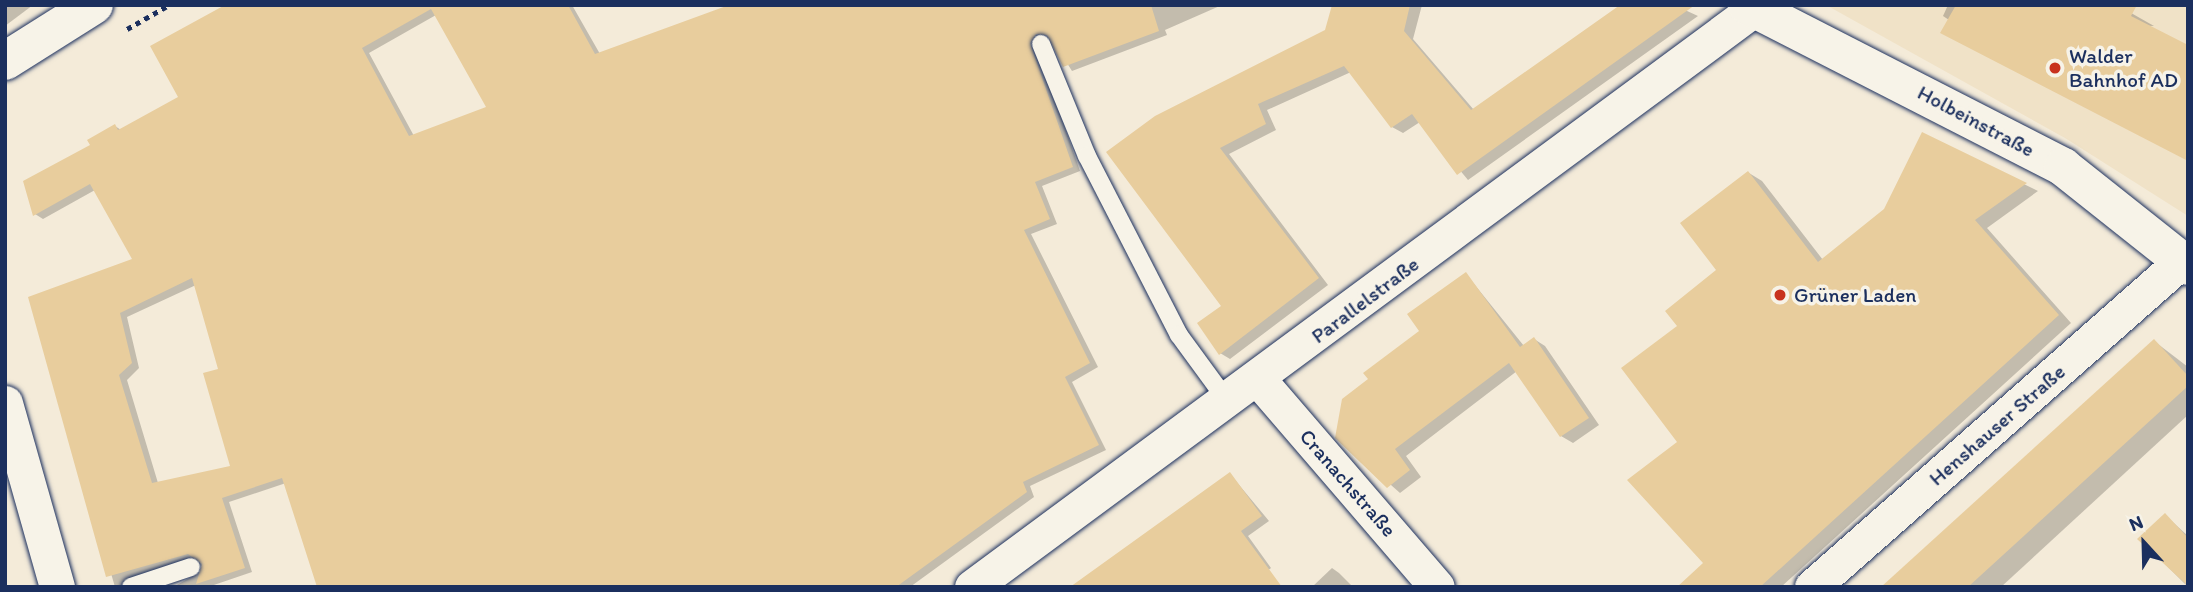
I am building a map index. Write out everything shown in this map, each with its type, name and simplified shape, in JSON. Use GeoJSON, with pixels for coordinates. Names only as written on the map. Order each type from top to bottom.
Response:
{"type":"FeatureCollection","features":[{"type":"Feature","properties":{"kind":"main road"},"geometry":{"type":"LineString","coordinates":[[5,61],[94,5]]}},
{"type":"Feature","properties":{"kind":"main road","name":"Holbeinstraße"},"geometry":{"type":"LineString","coordinates":[[1751,7],[2063,167],[2184,264]]}},
{"type":"Feature","properties":{"kind":"street","name":"Parallelstraße"},"geometry":{"type":"LineString","coordinates":[[972,587],[1228,402],[1751,7]]}},
{"type":"Feature","properties":{"kind":"street","name":"Henshauser Straße"},"geometry":{"type":"LineString","coordinates":[[1812,587],[2184,264]]}},
{"type":"Feature","properties":{"kind":"street","name":"Cranachstraße"},"geometry":{"type":"LineString","coordinates":[[1258,379],[1437,587]]}},
{"type":"Feature","properties":{"kind":"street"},"geometry":{"type":"LineString","coordinates":[[5,403],[57,587]]}},
{"type":"Feature","properties":{"kind":"lane"},"geometry":{"type":"LineString","coordinates":[[1041,44],[1087,156],[1179,335],[1228,402]]}},
{"type":"Feature","properties":{"kind":"lane"},"geometry":{"type":"LineString","coordinates":[[131,587],[191,567]]}},
{"type":"Feature","properties":{"kind":"shaded area"},"geometry":{"type":"Polygon","coordinates":[[[1826,5],[2188,5],[2188,216],[2065,138],[1826,5]]]}},
{"type":"Feature","properties":{"kind":"building"},"geometry":{"type":"Polygon","coordinates":[[[225,5],[568,5],[595,54],[729,5],[1151,5],[1159,31],[1063,67],[1047,35],[1036,34],[1030,43],[1073,167],[1035,182],[1050,219],[1024,230],[1090,363],[1065,377],[1099,445],[1023,482],[1027,492],[896,587],[317,587],[282,478],[222,498],[245,568],[196,584],[202,564],[188,554],[106,577],[28,297],[132,259],[90,184],[33,216],[23,181],[90,145],[87,140],[115,124],[118,130],[178,97],[150,46],[225,5]],[[431,9],[362,48],[409,136],[486,107],[431,9]],[[192,278],[120,313],[132,363],[119,375],[152,483],[230,466],[203,373],[218,369],[192,278]]]}},
{"type":"Feature","properties":{"kind":"building"},"geometry":{"type":"Polygon","coordinates":[[[1332,5],[1410,5],[1404,31],[1471,110],[1620,5],[1695,5],[1457,175],[1412,114],[1391,128],[1344,66],[1258,104],[1266,124],[1220,148],[1319,278],[1219,355],[1197,323],[1221,306],[1106,152],[1155,116],[1325,30],[1332,5]]]}},
{"type":"Feature","properties":{"kind":"building"},"geometry":{"type":"Polygon","coordinates":[[[1956,5],[2137,5],[2131,16],[2188,45],[2188,161],[1940,33],[1956,5]]]}},
{"type":"Feature","properties":{"kind":"building"},"geometry":{"type":"Polygon","coordinates":[[[1922,132],[2027,183],[1975,220],[2059,315],[1760,587],[1677,587],[1703,563],[1627,480],[1677,442],[1621,368],[1677,326],[1665,311],[1716,270],[1680,223],[1748,171],[1818,262],[1884,209],[1922,132]]]}},
{"type":"Feature","properties":{"kind":"building"},"geometry":{"type":"Polygon","coordinates":[[[1466,272],[1520,347],[1534,337],[1589,418],[1560,437],[1509,363],[1395,449],[1410,470],[1387,488],[1335,438],[1342,399],[1368,379],[1363,373],[1419,331],[1407,314],[1466,272]]]}},
{"type":"Feature","properties":{"kind":"building"},"geometry":{"type":"Polygon","coordinates":[[[2154,339],[2188,376],[2188,386],[1968,587],[1881,587],[2154,339]]]}},
{"type":"Feature","properties":{"kind":"building"},"geometry":{"type":"Polygon","coordinates":[[[1230,472],[1262,516],[1241,531],[1282,587],[1070,587],[1230,472]]]}},
{"type":"Feature","properties":{"kind":"building"},"geometry":{"type":"Polygon","coordinates":[[[2165,513],[2188,538],[2188,586],[2137,539],[2165,513]]]}},
{"type":"Feature","properties":{"kind":"place","name":"Walder Bahnhof AD"},"geometry":{"type":"Point","coordinates":[2055,68]}},
{"type":"Feature","properties":{"kind":"place","name":"Grüner Laden"},"geometry":{"type":"Point","coordinates":[1780,295]}}]}
